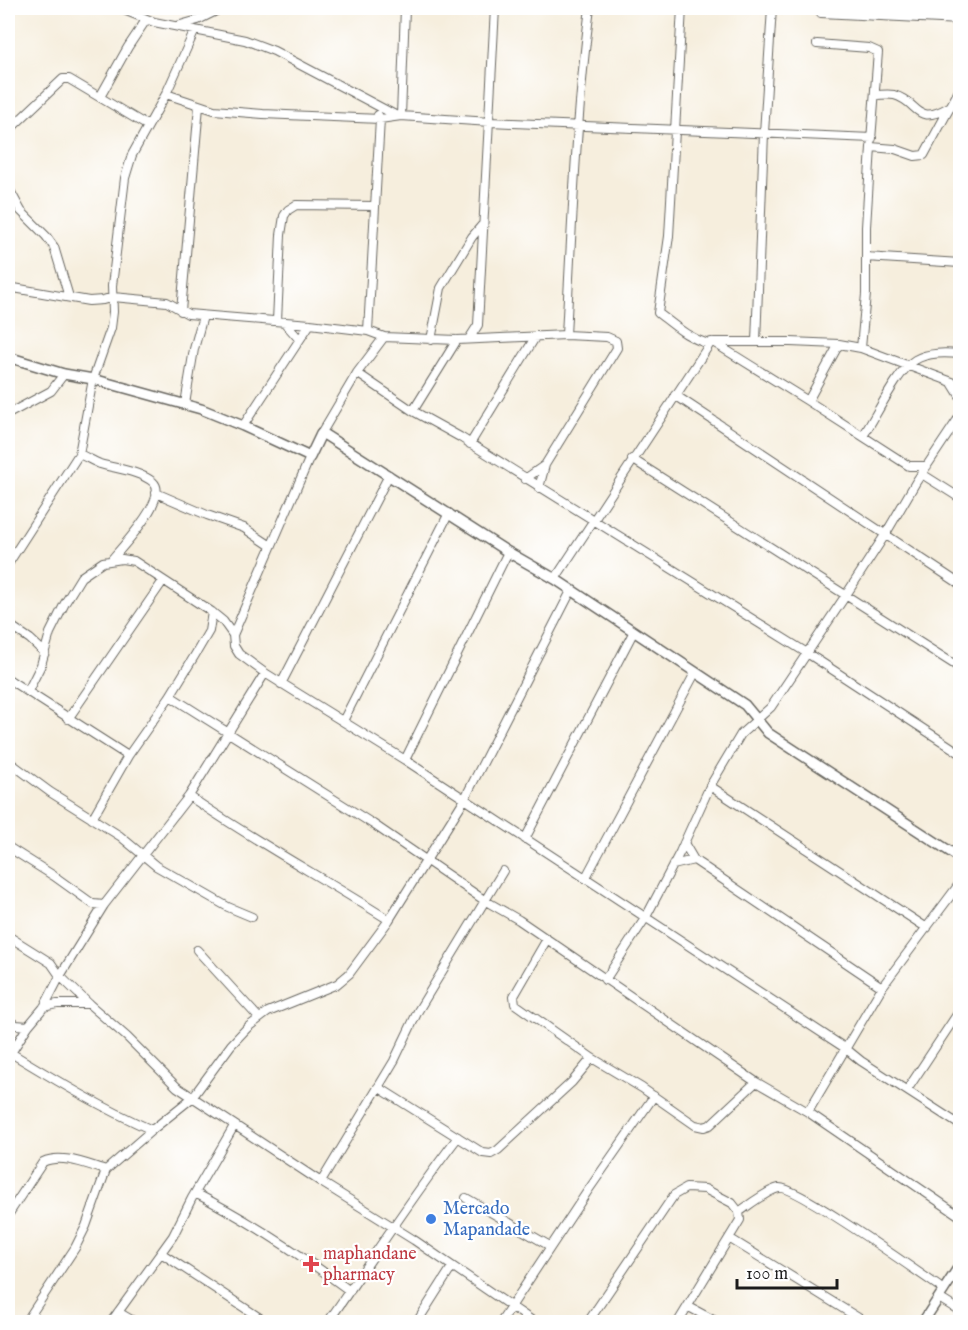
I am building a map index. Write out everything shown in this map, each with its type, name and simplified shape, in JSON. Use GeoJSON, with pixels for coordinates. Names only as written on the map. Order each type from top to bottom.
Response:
{"type":"FeatureCollection","features":[{"type":"Feature","properties":{"kind":"street"},"geometry":{"type":"LineString","coordinates":[[119,8],[146,20],[245,40],[274,51],[399,116]]}},
{"type":"Feature","properties":{"kind":"street"},"geometry":{"type":"LineString","coordinates":[[174,27],[198,20],[222,8]]}},
{"type":"Feature","properties":{"kind":"street"},"geometry":{"type":"LineString","coordinates":[[399,116],[405,8]]}},
{"type":"Feature","properties":{"kind":"street"},"geometry":{"type":"LineString","coordinates":[[469,339],[478,325],[495,8]]}},
{"type":"Feature","properties":{"kind":"street"},"geometry":{"type":"LineString","coordinates":[[566,335],[576,189],[577,124],[590,8]]}},
{"type":"Feature","properties":{"kind":"street"},"geometry":{"type":"LineString","coordinates":[[682,8],[669,236],[658,313],[677,330],[693,339],[710,343],[839,344],[861,348],[960,385]]}},
{"type":"Feature","properties":{"kind":"street"},"geometry":{"type":"LineString","coordinates":[[756,342],[764,133],[772,8]]}},
{"type":"Feature","properties":{"kind":"street"},"geometry":{"type":"LineString","coordinates":[[822,14],[960,20]]}},
{"type":"Feature","properties":{"kind":"street"},"geometry":{"type":"LineString","coordinates":[[100,96],[146,20]]}},
{"type":"Feature","properties":{"kind":"street"},"geometry":{"type":"LineString","coordinates":[[8,564],[79,454],[93,379],[111,328],[112,286],[122,189],[132,155],[166,94],[197,30],[198,20]]}},
{"type":"Feature","properties":{"kind":"street"},"geometry":{"type":"LineString","coordinates":[[817,44],[869,48],[878,52],[866,257],[866,294],[861,348]]}},
{"type":"Feature","properties":{"kind":"street"},"geometry":{"type":"LineString","coordinates":[[8,130],[63,79],[69,79],[100,96],[148,126]]}},
{"type":"Feature","properties":{"kind":"street"},"geometry":{"type":"LineString","coordinates":[[872,147],[895,148],[915,156],[924,155],[960,89]]}},
{"type":"Feature","properties":{"kind":"street"},"geometry":{"type":"LineString","coordinates":[[166,94],[214,110],[263,114],[380,118],[399,116],[872,138]]}},
{"type":"Feature","properties":{"kind":"street"},"geometry":{"type":"LineString","coordinates":[[875,95],[894,95],[924,114],[938,114],[949,107]]}},
{"type":"Feature","properties":{"kind":"street"},"geometry":{"type":"LineString","coordinates":[[368,331],[380,118],[372,103]]}},
{"type":"Feature","properties":{"kind":"street"},"geometry":{"type":"LineString","coordinates":[[181,311],[199,105]]}},
{"type":"Feature","properties":{"kind":"street"},"geometry":{"type":"LineString","coordinates":[[8,187],[21,211],[54,247],[69,297]]}},
{"type":"Feature","properties":{"kind":"street"},"geometry":{"type":"LineString","coordinates":[[299,339],[281,321],[281,235],[284,216],[296,205],[375,206]]}},
{"type":"Feature","properties":{"kind":"street"},"geometry":{"type":"LineString","coordinates":[[431,340],[441,288],[472,237],[483,224]]}},
{"type":"Feature","properties":{"kind":"street"},"geometry":{"type":"LineString","coordinates":[[866,257],[960,263]]}},
{"type":"Feature","properties":{"kind":"street"},"geometry":{"type":"LineString","coordinates":[[8,287],[96,301],[113,297],[167,302],[181,311],[203,316],[310,324],[368,331],[384,337],[457,340],[566,335],[607,337],[616,341],[618,345],[545,465],[539,488]]}},
{"type":"Feature","properties":{"kind":"street"},"geometry":{"type":"LineString","coordinates":[[185,404],[194,349],[203,316]]}},
{"type":"Feature","properties":{"kind":"street"},"geometry":{"type":"LineString","coordinates":[[243,426],[310,324]]}},
{"type":"Feature","properties":{"kind":"street"},"geometry":{"type":"LineString","coordinates":[[478,325],[488,338]]}},
{"type":"Feature","properties":{"kind":"street"},"geometry":{"type":"LineString","coordinates":[[470,444],[536,336]]}},
{"type":"Feature","properties":{"kind":"street"},"geometry":{"type":"LineString","coordinates":[[384,337],[357,373],[310,457],[233,635],[234,646],[239,654],[281,684],[405,760],[646,917],[960,1125]]}},
{"type":"Feature","properties":{"kind":"street"},"geometry":{"type":"LineString","coordinates":[[413,411],[457,340]]}},
{"type":"Feature","properties":{"kind":"street"},"geometry":{"type":"LineString","coordinates":[[555,579],[710,343]]}},
{"type":"Feature","properties":{"kind":"street"},"geometry":{"type":"LineString","coordinates":[[710,343],[808,401],[909,466],[927,466]]}},
{"type":"Feature","properties":{"kind":"street"},"geometry":{"type":"LineString","coordinates":[[808,401],[839,344]]}},
{"type":"Feature","properties":{"kind":"street"},"geometry":{"type":"LineString","coordinates":[[863,436],[907,366],[922,357],[935,353],[960,354]]}},
{"type":"Feature","properties":{"kind":"street"},"geometry":{"type":"LineString","coordinates":[[8,357],[64,374],[93,379],[185,404],[243,426],[310,457]]}},
{"type":"Feature","properties":{"kind":"street"},"geometry":{"type":"LineString","coordinates":[[357,373],[413,411],[595,520],[807,653],[960,753]]}},
{"type":"Feature","properties":{"kind":"street"},"geometry":{"type":"LineString","coordinates":[[8,414],[51,391],[64,374]]}},
{"type":"Feature","properties":{"kind":"street"},"geometry":{"type":"LineString","coordinates":[[951,381],[960,396]]}},
{"type":"Feature","properties":{"kind":"street"},"geometry":{"type":"LineString","coordinates":[[675,395],[960,584]]}},
{"type":"Feature","properties":{"kind":"street"},"geometry":{"type":"LineString","coordinates":[[605,980],[646,917],[710,786],[741,734],[771,707],[885,535],[916,482],[960,416]]}},
{"type":"Feature","properties":{"kind":"street"},"geometry":{"type":"LineString","coordinates":[[321,434],[508,552],[555,579],[634,631],[745,705],[768,733],[960,858]]}},
{"type":"Feature","properties":{"kind":"street"},"geometry":{"type":"LineString","coordinates":[[28,691],[41,665],[50,633],[81,577],[112,559],[144,521],[156,493],[153,482],[137,474],[99,463],[79,454]]}},
{"type":"Feature","properties":{"kind":"street"},"geometry":{"type":"LineString","coordinates":[[632,459],[960,668]]}},
{"type":"Feature","properties":{"kind":"street"},"geometry":{"type":"LineString","coordinates":[[525,479],[545,465]]}},
{"type":"Feature","properties":{"kind":"street"},"geometry":{"type":"LineString","coordinates":[[909,466],[916,482]]}},
{"type":"Feature","properties":{"kind":"street"},"geometry":{"type":"LineString","coordinates":[[922,474],[960,498]]}},
{"type":"Feature","properties":{"kind":"street"},"geometry":{"type":"LineString","coordinates":[[281,684],[389,475]]}},
{"type":"Feature","properties":{"kind":"street"},"geometry":{"type":"LineString","coordinates":[[156,493],[244,528],[271,546]]}},
{"type":"Feature","properties":{"kind":"street"},"geometry":{"type":"LineString","coordinates":[[343,722],[449,513]]}},
{"type":"Feature","properties":{"kind":"street"},"geometry":{"type":"LineString","coordinates":[[405,760],[508,552]]}},
{"type":"Feature","properties":{"kind":"street"},"geometry":{"type":"LineString","coordinates":[[112,559],[134,561],[212,612],[223,621],[233,635]]}},
{"type":"Feature","properties":{"kind":"street"},"geometry":{"type":"LineString","coordinates":[[68,719],[163,581]]}},
{"type":"Feature","properties":{"kind":"street"},"geometry":{"type":"LineString","coordinates":[[26,1323],[75,1248],[86,1226],[106,1170],[192,1098],[231,1045],[259,1018],[268,1012],[337,984],[349,974],[389,920],[464,800],[571,591]]}},
{"type":"Feature","properties":{"kind":"street"},"geometry":{"type":"LineString","coordinates":[[92,819],[128,756],[170,696],[207,636],[212,612]]}},
{"type":"Feature","properties":{"kind":"street"},"geometry":{"type":"LineString","coordinates":[[8,624],[45,653]]}},
{"type":"Feature","properties":{"kind":"street"},"geometry":{"type":"LineString","coordinates":[[525,839],[634,631]]}},
{"type":"Feature","properties":{"kind":"street"},"geometry":{"type":"LineString","coordinates":[[152,1130],[111,1112],[9,1055],[44,1007],[60,976],[104,905],[189,796],[265,673]]}},
{"type":"Feature","properties":{"kind":"street"},"geometry":{"type":"LineString","coordinates":[[585,879],[695,673]]}},
{"type":"Feature","properties":{"kind":"street"},"geometry":{"type":"LineString","coordinates":[[8,679],[128,756]]}},
{"type":"Feature","properties":{"kind":"street"},"geometry":{"type":"LineString","coordinates":[[170,696],[230,732],[547,939],[756,1082],[808,1112],[960,1216]]}},
{"type":"Feature","properties":{"kind":"street"},"geometry":{"type":"LineString","coordinates":[[8,761],[120,836],[156,866],[216,901],[252,917]]}},
{"type":"Feature","properties":{"kind":"street"},"geometry":{"type":"LineString","coordinates":[[710,786],[927,928]]}},
{"type":"Feature","properties":{"kind":"street"},"geometry":{"type":"LineString","coordinates":[[189,796],[229,824],[336,886],[389,920]]}},
{"type":"Feature","properties":{"kind":"street"},"geometry":{"type":"LineString","coordinates":[[684,843],[694,860],[882,987]]}},
{"type":"Feature","properties":{"kind":"street"},"geometry":{"type":"LineString","coordinates":[[8,847],[93,904],[104,905]]}},
{"type":"Feature","properties":{"kind":"street"},"geometry":{"type":"LineString","coordinates":[[132,871],[134,848]]}},
{"type":"Feature","properties":{"kind":"street"},"geometry":{"type":"LineString","coordinates":[[673,864],[694,860]]}},
{"type":"Feature","properties":{"kind":"street"},"geometry":{"type":"LineString","coordinates":[[321,1182],[394,1061],[418,1011],[503,871]]}},
{"type":"Feature","properties":{"kind":"street"},"geometry":{"type":"LineString","coordinates":[[808,1112],[882,987],[960,883]]}},
{"type":"Feature","properties":{"kind":"street"},"geometry":{"type":"LineString","coordinates":[[93,904],[98,916]]}},
{"type":"Feature","properties":{"kind":"street"},"geometry":{"type":"LineString","coordinates":[[8,936],[43,956],[89,1005],[127,1037],[177,1087],[234,1126],[394,1227],[534,1323]]}},
{"type":"Feature","properties":{"kind":"street"},"geometry":{"type":"LineString","coordinates":[[547,939],[514,996],[514,1004],[592,1058],[654,1096],[695,1125],[704,1127],[716,1119],[756,1082]]}},
{"type":"Feature","properties":{"kind":"street"},"geometry":{"type":"LineString","coordinates":[[197,950],[259,1018]]}},
{"type":"Feature","properties":{"kind":"street"},"geometry":{"type":"LineString","coordinates":[[44,1007],[57,1004],[89,1005]]}},
{"type":"Feature","properties":{"kind":"street"},"geometry":{"type":"LineString","coordinates":[[907,1090],[960,1010]]}},
{"type":"Feature","properties":{"kind":"street"},"geometry":{"type":"LineString","coordinates":[[8,1020],[15,1025],[28,1026]]}},
{"type":"Feature","properties":{"kind":"street"},"geometry":{"type":"LineString","coordinates":[[15,1025],[19,1041]]}},
{"type":"Feature","properties":{"kind":"street"},"geometry":{"type":"LineString","coordinates":[[378,1087],[483,1153],[495,1153],[572,1082],[592,1058]]}},
{"type":"Feature","properties":{"kind":"street"},"geometry":{"type":"LineString","coordinates":[[501,1323],[550,1246],[654,1096]]}},
{"type":"Feature","properties":{"kind":"street"},"geometry":{"type":"LineString","coordinates":[[111,1323],[174,1236],[195,1193],[234,1126]]}},
{"type":"Feature","properties":{"kind":"street"},"geometry":{"type":"LineString","coordinates":[[328,1323],[394,1227],[407,1204],[458,1137]]}},
{"type":"Feature","properties":{"kind":"street"},"geometry":{"type":"LineString","coordinates":[[8,1215],[10,1205],[46,1160],[56,1158],[106,1170]]}},
{"type":"Feature","properties":{"kind":"street"},"geometry":{"type":"LineString","coordinates":[[588,1323],[669,1202],[679,1191],[692,1187],[705,1190],[732,1203],[739,1212],[740,1220],[678,1323]]}},
{"type":"Feature","properties":{"kind":"street"},"geometry":{"type":"LineString","coordinates":[[739,1212],[778,1188],[789,1190],[818,1206],[942,1294],[960,1311]]}},
{"type":"Feature","properties":{"kind":"street"},"geometry":{"type":"LineString","coordinates":[[195,1193],[265,1231],[350,1291]]}},
{"type":"Feature","properties":{"kind":"street"},"geometry":{"type":"LineString","coordinates":[[466,1198],[550,1246]]}},
{"type":"Feature","properties":{"kind":"street"},"geometry":{"type":"LineString","coordinates":[[729,1238],[865,1323]]}},
{"type":"Feature","properties":{"kind":"street"},"geometry":{"type":"LineString","coordinates":[[161,1253],[266,1323]]}},
{"type":"Feature","properties":{"kind":"street"},"geometry":{"type":"LineString","coordinates":[[924,1323],[960,1265]]}},
{"type":"Feature","properties":{"kind":"street"},"geometry":{"type":"LineString","coordinates":[[417,1323],[452,1267]]}},
{"type":"Feature","properties":{"kind":"street"},"geometry":{"type":"LineString","coordinates":[[689,1307],[717,1323]]}},
{"type":"Feature","properties":{"kind":"street"},"geometry":{"type":"LineString","coordinates":[[118,1312],[135,1323]]}},
{"type":"Feature","properties":{"kind":"place","name":"Mercado Mapandade"},"geometry":{"type":"Point","coordinates":[431,1219]}},
{"type":"Feature","properties":{"kind":"place","name":"maphandane pharmacy"},"geometry":{"type":"Point","coordinates":[311,1264]}}]}
